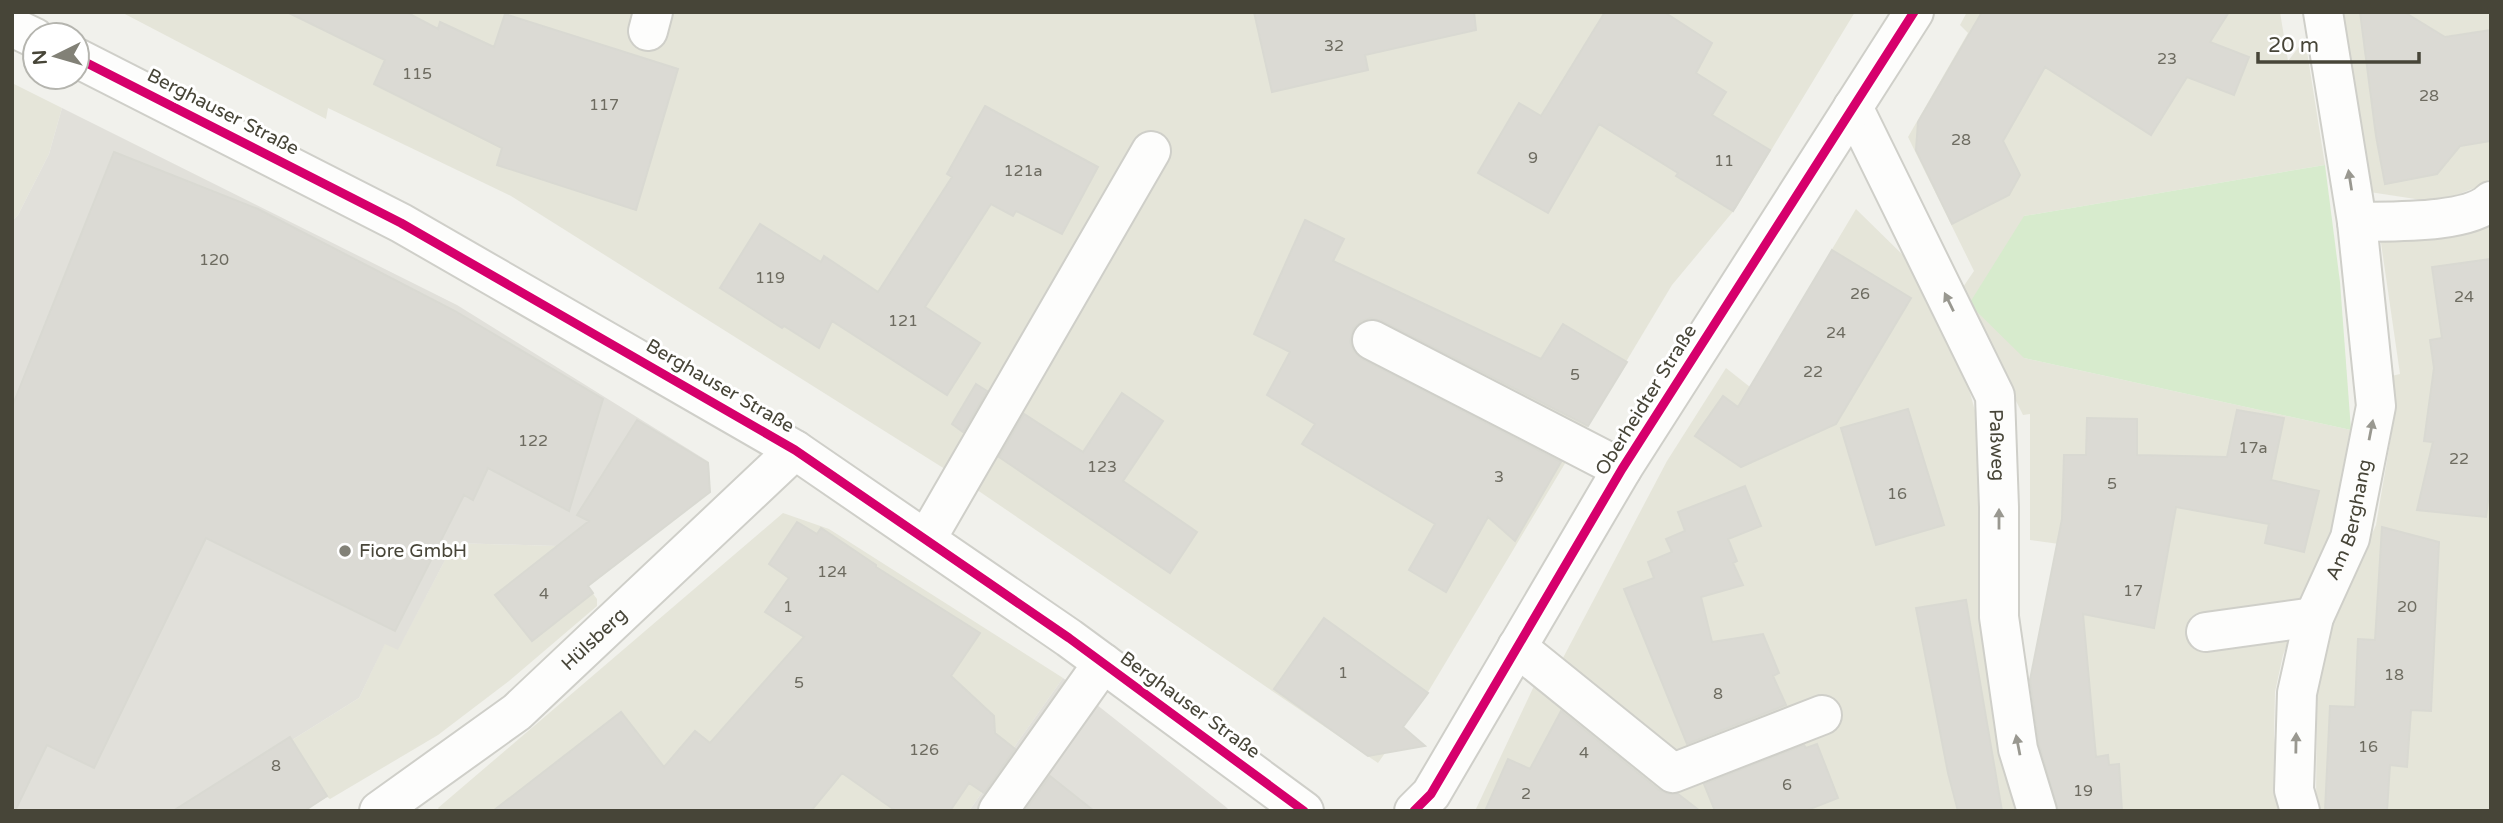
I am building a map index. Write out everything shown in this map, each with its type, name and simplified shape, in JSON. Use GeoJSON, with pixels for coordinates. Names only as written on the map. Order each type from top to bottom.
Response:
{"type":"FeatureCollection","features":[{"type":"Feature","properties":{"kind":"street","name":"Oberheidter Straße"},"geometry":{"type":"LineString","coordinates":[[1414,811],[1431,794],[1622,468],[1914,12]]}},
{"type":"Feature","properties":{"kind":"street","name":"Am Berghang"},"geometry":{"type":"LineString","coordinates":[[2300,811],[2294,790],[2297,693],[2314,617],[2350,538],[2376,406],[2357,222],[2323,12]]}},
{"type":"Feature","properties":{"kind":"street","name":"Berghauser Straße"},"geometry":{"type":"LineString","coordinates":[[91,65],[401,223],[795,450],[927,538],[1304,811]]}},
{"type":"Feature","properties":{"kind":"street","name":"Paßweg"},"geometry":{"type":"LineString","coordinates":[[1853,107],[1995,396],[1999,617],[2018,749],[2037,811]]}},
{"type":"Feature","properties":{"kind":"street"},"geometry":{"type":"LineString","coordinates":[[927,538],[1151,151]]}},
{"type":"Feature","properties":{"kind":"street"},"geometry":{"type":"LineString","coordinates":[[2357,222],[2451,218],[2484,207],[2491,201]]}},
{"type":"Feature","properties":{"kind":"street"},"geometry":{"type":"LineString","coordinates":[[1372,340],[1622,468]]}},
{"type":"Feature","properties":{"kind":"street","name":"Hülsberg"},"geometry":{"type":"LineString","coordinates":[[379,811],[517,712],[795,450]]}},
{"type":"Feature","properties":{"kind":"street"},"geometry":{"type":"LineString","coordinates":[[2206,632],[2314,617]]}},
{"type":"Feature","properties":{"kind":"street"},"geometry":{"type":"LineString","coordinates":[[1517,647],[1673,773],[1822,715]]}},
{"type":"Feature","properties":{"kind":"street"},"geometry":{"type":"LineString","coordinates":[[998,811],[1103,663]]}},
{"type":"Feature","properties":{"kind":"shaded area"},"geometry":{"type":"Polygon","coordinates":[[[121,12],[1855,12],[1736,208],[1672,285],[1428,692],[1378,763],[964,481],[511,196],[328,108],[326,119],[121,12]]]}},
{"type":"Feature","properties":{"kind":"shaded area"},"geometry":{"type":"Polygon","coordinates":[[[1967,12],[2280,12],[2288,61],[2305,39],[2325,165],[2024,216],[2024,358],[2351,430],[2342,507],[2283,655],[2275,692],[2274,735],[2280,786],[2287,811],[2063,811],[2059,544],[2030,540],[2030,414],[2023,415],[1961,290],[1974,271],[1908,137],[1968,33],[1960,25],[1967,12]]]}},
{"type":"Feature","properties":{"kind":"shaded area"},"geometry":{"type":"Polygon","coordinates":[[[2318,12],[2491,12],[2491,178],[2482,185],[2454,196],[2422,200],[2363,191],[2318,12]]]}},
{"type":"Feature","properties":{"kind":"shaded area"},"geometry":{"type":"Polygon","coordinates":[[[12,83],[21,88],[21,91],[28,91],[62,108],[49,154],[18,215],[12,221],[12,83]]]}},
{"type":"Feature","properties":{"kind":"shaded area"},"geometry":{"type":"Polygon","coordinates":[[[62,108],[457,305],[709,462],[710,492],[590,585],[557,546],[454,543],[398,650],[385,644],[359,698],[292,740],[327,797],[304,811],[12,811],[12,221],[18,215],[49,154],[62,108]]]}},
{"type":"Feature","properties":{"kind":"shaded area"},"geometry":{"type":"Polygon","coordinates":[[[1856,209],[1907,259],[1967,382],[1977,418],[2018,811],[1475,811],[1534,686],[1545,692],[1667,461],[1726,368],[1750,387],[1856,209]]]}},
{"type":"Feature","properties":{"kind":"shaded area"},"geometry":{"type":"Polygon","coordinates":[[[2491,212],[2491,811],[2316,811],[2317,658],[2376,525],[2392,431],[2383,378],[2400,374],[2379,229],[2491,212]]]}},
{"type":"Feature","properties":{"kind":"shaded area"},"geometry":{"type":"Polygon","coordinates":[[[783,513],[829,529],[1063,678],[969,811],[440,811],[438,808],[783,513]]]}},
{"type":"Feature","properties":{"kind":"shaded area"},"geometry":{"type":"Polygon","coordinates":[[[454,543],[557,546],[597,599],[597,606],[509,681],[438,735],[330,799],[292,740],[359,698],[385,643],[398,649],[454,543]]]}},
{"type":"Feature","properties":{"kind":"shaded area"},"geometry":{"type":"Polygon","coordinates":[[[1063,678],[1226,807],[1230,811],[969,811],[1063,678]]]}},
{"type":"Feature","properties":{"kind":"green space"},"geometry":{"type":"Polygon","coordinates":[[[2325,165],[2340,282],[2351,430],[2024,358],[1969,304],[2024,216],[2325,165]]]}},
{"type":"Feature","properties":{"kind":"building"},"geometry":{"type":"Polygon","coordinates":[[[287,12],[406,12],[438,29],[440,22],[494,47],[505,14],[678,69],[636,210],[497,165],[502,148],[374,84],[385,60],[287,12]]]}},
{"type":"Feature","properties":{"kind":"building"},"geometry":{"type":"Polygon","coordinates":[[[1254,12],[1474,12],[1476,30],[1365,55],[1368,70],[1272,92],[1254,12]]]}},
{"type":"Feature","properties":{"kind":"building"},"geometry":{"type":"Polygon","coordinates":[[[1605,12],[1664,12],[1712,43],[1696,73],[1726,92],[1712,115],[1770,150],[1733,211],[1599,124],[1548,213],[1478,173],[1519,103],[1541,116],[1605,12]]]}},
{"type":"Feature","properties":{"kind":"building"},"geometry":{"type":"Polygon","coordinates":[[[1982,12],[2229,12],[2210,42],[2249,57],[2234,95],[2187,77],[2151,135],[2045,67],[2003,141],[2020,175],[2009,195],[1952,224],[1916,150],[1918,122],[1982,12]]]}},
{"type":"Feature","properties":{"kind":"building"},"geometry":{"type":"Polygon","coordinates":[[[2360,12],[2404,12],[2445,37],[2491,30],[2491,141],[2460,146],[2437,174],[2385,184],[2360,12]]]}},
{"type":"Feature","properties":{"kind":"building"},"geometry":{"type":"Polygon","coordinates":[[[985,106],[1098,167],[1062,234],[1016,211],[1013,216],[991,204],[925,307],[980,343],[947,395],[832,321],[819,348],[720,288],[760,224],[821,262],[824,256],[878,292],[952,177],[947,174],[985,106]]]}},
{"type":"Feature","properties":{"kind":"building"},"geometry":{"type":"Polygon","coordinates":[[[114,152],[258,209],[455,311],[603,399],[569,511],[488,468],[473,500],[464,495],[395,631],[206,538],[94,768],[47,745],[15,811],[12,811],[12,407],[114,152]]]}},
{"type":"Feature","properties":{"kind":"building"},"geometry":{"type":"Polygon","coordinates":[[[1305,220],[1344,239],[1333,261],[1541,359],[1563,324],[1627,362],[1588,426],[1382,321],[1370,318],[1361,321],[1353,329],[1350,342],[1354,352],[1362,359],[1561,462],[1515,541],[1488,517],[1446,592],[1409,570],[1435,524],[1302,444],[1315,424],[1267,395],[1290,352],[1254,334],[1305,220]]]}},
{"type":"Feature","properties":{"kind":"building"},"geometry":{"type":"Polygon","coordinates":[[[1832,250],[1911,298],[1836,424],[1741,467],[1695,436],[1723,396],[1738,407],[1832,250]]]}},
{"type":"Feature","properties":{"kind":"building"},"geometry":{"type":"Polygon","coordinates":[[[2491,259],[2491,476],[2486,517],[2417,510],[2433,442],[2424,441],[2434,368],[2430,340],[2442,338],[2432,267],[2491,259]]]}},
{"type":"Feature","properties":{"kind":"building"},"geometry":{"type":"Polygon","coordinates":[[[976,384],[987,391],[963,432],[952,424],[976,384]]]}},
{"type":"Feature","properties":{"kind":"building"},"geometry":{"type":"Polygon","coordinates":[[[1122,393],[1163,421],[1123,481],[1197,532],[1170,573],[999,457],[1024,414],[1083,452],[1122,393]]]}},
{"type":"Feature","properties":{"kind":"building"},"geometry":{"type":"Polygon","coordinates":[[[1908,409],[1944,525],[1876,545],[1841,428],[1908,409]]]}},
{"type":"Feature","properties":{"kind":"building"},"geometry":{"type":"Polygon","coordinates":[[[2237,410],[2284,418],[2271,480],[2319,491],[2304,552],[2265,543],[2269,524],[2176,507],[2154,628],[2083,614],[2096,757],[2108,755],[2109,765],[2119,764],[2122,811],[2058,811],[2039,744],[2030,680],[2062,519],[2064,455],[2086,455],[2087,418],[2137,419],[2137,455],[2227,457],[2237,410]]]}},
{"type":"Feature","properties":{"kind":"building"},"geometry":{"type":"Polygon","coordinates":[[[637,420],[708,463],[710,492],[588,586],[593,593],[532,641],[495,595],[589,521],[577,515],[637,420]]]}},
{"type":"Feature","properties":{"kind":"building"},"geometry":{"type":"Polygon","coordinates":[[[1745,486],[1761,526],[1728,539],[1737,561],[1733,563],[1743,585],[1701,597],[1712,642],[1763,634],[1779,673],[1773,676],[1786,705],[1687,744],[1624,589],[1654,578],[1648,562],[1672,552],[1666,539],[1685,531],[1678,512],[1745,486]]]}},
{"type":"Feature","properties":{"kind":"building"},"geometry":{"type":"Polygon","coordinates":[[[797,522],[817,534],[821,528],[876,567],[980,633],[951,676],[994,716],[995,733],[1015,749],[984,793],[969,783],[950,811],[896,811],[842,773],[811,811],[493,811],[621,712],[664,767],[695,731],[710,743],[804,637],[765,612],[789,578],[769,564],[797,522]]]}},
{"type":"Feature","properties":{"kind":"building"},"geometry":{"type":"Polygon","coordinates":[[[2382,527],[2439,542],[2431,711],[2411,710],[2407,767],[2390,765],[2387,811],[2325,811],[2330,706],[2355,707],[2358,639],[2375,640],[2382,527]]]}},
{"type":"Feature","properties":{"kind":"building"},"geometry":{"type":"Polygon","coordinates":[[[1966,600],[2002,811],[1958,811],[1916,608],[1966,600]]]}},
{"type":"Feature","properties":{"kind":"building"},"geometry":{"type":"Polygon","coordinates":[[[1324,618],[1428,693],[1403,727],[1425,746],[1368,756],[1274,689],[1324,618]]]}},
{"type":"Feature","properties":{"kind":"building"},"geometry":{"type":"Polygon","coordinates":[[[1561,711],[1659,790],[1678,794],[1700,811],[1485,811],[1508,759],[1530,769],[1561,711]]]}},
{"type":"Feature","properties":{"kind":"building"},"geometry":{"type":"Polygon","coordinates":[[[290,737],[327,796],[304,811],[173,811],[290,737]]]}},
{"type":"Feature","properties":{"kind":"building"},"geometry":{"type":"Polygon","coordinates":[[[1817,744],[1838,798],[1805,811],[1715,811],[1704,784],[1804,745],[1806,748],[1817,744]]]}},
{"type":"Feature","properties":{"kind":"building"},"geometry":{"type":"Polygon","coordinates":[[[1050,776],[1094,811],[1025,811],[1050,776]]]}},
{"type":"Feature","properties":{"kind":"cycle path"},"geometry":{"type":"LineString","coordinates":[[1414,811],[1431,794],[1622,469],[1914,12]]}},
{"type":"Feature","properties":{"kind":"cycle path"},"geometry":{"type":"LineString","coordinates":[[91,65],[401,223],[795,450],[1069,638],[1304,811]]}},
{"type":"Feature","properties":{"kind":"place","name":"Fiore GmbH"},"geometry":{"type":"Point","coordinates":[345,551]}}]}
